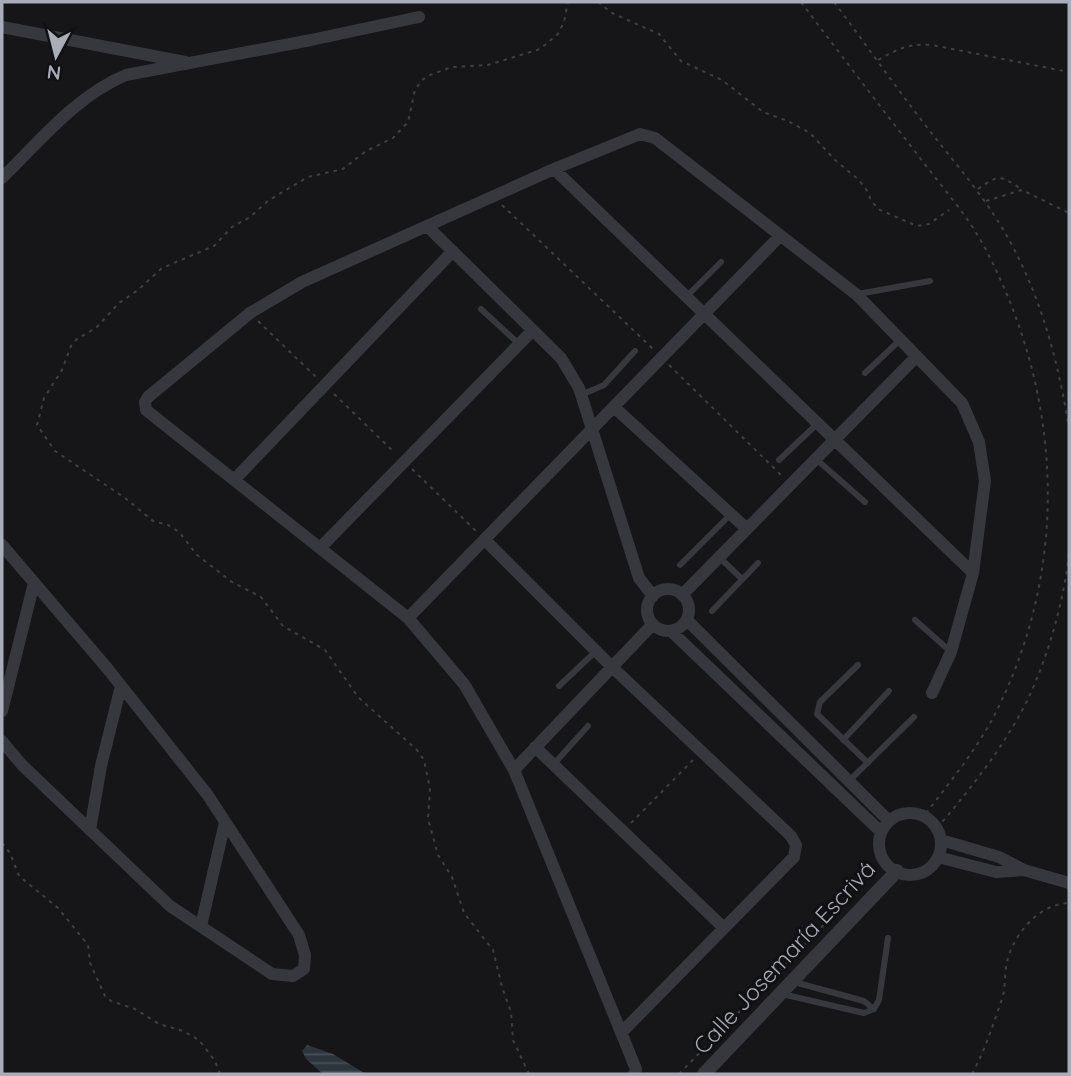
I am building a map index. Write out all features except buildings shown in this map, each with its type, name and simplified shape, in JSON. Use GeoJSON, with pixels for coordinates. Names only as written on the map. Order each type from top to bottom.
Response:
{"type":"FeatureCollection","features":[{"type":"Feature","properties":{"kind":"street"},"geometry":{"type":"LineString","coordinates":[[2,178],[72,110],[126,75],[419,17]]}},
{"type":"Feature","properties":{"kind":"street"},"geometry":{"type":"LineString","coordinates":[[2,27],[192,63]]}},
{"type":"Feature","properties":{"kind":"street"},"geometry":{"type":"LineString","coordinates":[[635,1074],[636,1069],[514,770],[464,684],[408,618],[146,410],[145,402],[148,397],[250,313],[302,282],[554,169],[640,134],[655,138],[856,295],[962,403],[979,442],[985,481],[973,573],[951,652],[932,693]]}},
{"type":"Feature","properties":{"kind":"street"},"geometry":{"type":"LineString","coordinates":[[554,169],[973,573]]}},
{"type":"Feature","properties":{"kind":"street"},"geometry":{"type":"LineString","coordinates":[[427,226],[561,358],[581,396],[639,578],[653,596]]}},
{"type":"Feature","properties":{"kind":"street"},"geometry":{"type":"LineString","coordinates":[[408,618],[780,236]]}},
{"type":"Feature","properties":{"kind":"street"},"geometry":{"type":"LineString","coordinates":[[234,480],[453,251]]}},
{"type":"Feature","properties":{"kind":"street"},"geometry":{"type":"LineString","coordinates":[[320,548],[533,330]]}},
{"type":"Feature","properties":{"kind":"street"},"geometry":{"type":"LineString","coordinates":[[682,595],[916,357]]}},
{"type":"Feature","properties":{"kind":"street"},"geometry":{"type":"LineString","coordinates":[[614,407],[747,529]]}},
{"type":"Feature","properties":{"kind":"street"},"geometry":{"type":"LineString","coordinates":[[485,540],[612,667],[791,836],[796,845],[794,857],[621,1033]]}},
{"type":"Feature","properties":{"kind":"street"},"geometry":{"type":"LineString","coordinates":[[2,545],[121,686],[207,794],[299,935],[305,955],[304,969],[293,976],[272,974],[170,906],[22,765],[2,741]]}},
{"type":"Feature","properties":{"kind":"street"},"geometry":{"type":"LineString","coordinates":[[2,711],[34,583]]}},
{"type":"Feature","properties":{"kind":"street"},"geometry":{"type":"LineString","coordinates":[[671,589],[682,595],[690,610],[681,627],[671,631],[661,630],[653,624],[648,615],[648,605],[653,596],[661,590],[671,589]]}},
{"type":"Feature","properties":{"kind":"street"},"geometry":{"type":"LineString","coordinates":[[687,620],[849,781],[885,826]]}},
{"type":"Feature","properties":{"kind":"street"},"geometry":{"type":"LineString","coordinates":[[514,770],[653,624]]}},
{"type":"Feature","properties":{"kind":"street"},"geometry":{"type":"LineString","coordinates":[[671,631],[807,760],[885,826]]}},
{"type":"Feature","properties":{"kind":"street"},"geometry":{"type":"LineString","coordinates":[[90,830],[101,766],[121,686]]}},
{"type":"Feature","properties":{"kind":"street"},"geometry":{"type":"LineString","coordinates":[[534,747],[724,929]]}},
{"type":"Feature","properties":{"kind":"street"},"geometry":{"type":"LineString","coordinates":[[807,760],[817,749]]}},
{"type":"Feature","properties":{"kind":"street"},"geometry":{"type":"LineString","coordinates":[[905,813],[915,813],[929,819],[939,834],[938,858],[920,873],[904,874],[891,868],[879,847],[885,826],[905,813]]}},
{"type":"Feature","properties":{"kind":"street"},"geometry":{"type":"LineString","coordinates":[[201,926],[225,822]]}},
{"type":"Feature","properties":{"kind":"street"},"geometry":{"type":"LineString","coordinates":[[939,834],[999,856],[1024,870],[1069,883]]}},
{"type":"Feature","properties":{"kind":"street"},"geometry":{"type":"LineString","coordinates":[[938,858],[996,872],[1024,870]]}},
{"type":"Feature","properties":{"kind":"street","name":"Calle Josemaría Escrivá"},"geometry":{"type":"LineString","coordinates":[[704,1074],[782,994],[891,868]]}},
{"type":"Feature","properties":{"kind":"lane"},"geometry":{"type":"LineString","coordinates":[[687,296],[721,261]]}},
{"type":"Feature","properties":{"kind":"lane"},"geometry":{"type":"LineString","coordinates":[[856,295],[930,281]]}},
{"type":"Feature","properties":{"kind":"lane"},"geometry":{"type":"LineString","coordinates":[[481,309],[519,344]]}},
{"type":"Feature","properties":{"kind":"lane"},"geometry":{"type":"LineString","coordinates":[[865,373],[900,340]]}},
{"type":"Feature","properties":{"kind":"lane"},"geometry":{"type":"LineString","coordinates":[[581,396],[604,385],[635,351]]}},
{"type":"Feature","properties":{"kind":"lane"},"geometry":{"type":"LineString","coordinates":[[779,460],[817,424]]}},
{"type":"Feature","properties":{"kind":"lane"},"geometry":{"type":"LineString","coordinates":[[816,459],[865,502]]}},
{"type":"Feature","properties":{"kind":"lane"},"geometry":{"type":"LineString","coordinates":[[680,565],[731,514]]}},
{"type":"Feature","properties":{"kind":"lane"},"geometry":{"type":"LineString","coordinates":[[719,557],[742,579]]}},
{"type":"Feature","properties":{"kind":"lane"},"geometry":{"type":"LineString","coordinates":[[712,611],[758,563]]}},
{"type":"Feature","properties":{"kind":"lane"},"geometry":{"type":"LineString","coordinates":[[915,620],[951,652]]}},
{"type":"Feature","properties":{"kind":"lane"},"geometry":{"type":"LineString","coordinates":[[559,686],[596,650]]}},
{"type":"Feature","properties":{"kind":"lane"},"geometry":{"type":"LineString","coordinates":[[858,665],[820,702],[817,714],[868,763]]}},
{"type":"Feature","properties":{"kind":"lane"},"geometry":{"type":"LineString","coordinates":[[844,740],[889,691]]}},
{"type":"Feature","properties":{"kind":"lane"},"geometry":{"type":"LineString","coordinates":[[849,781],[914,717]]}},
{"type":"Feature","properties":{"kind":"lane"},"geometry":{"type":"LineString","coordinates":[[553,765],[588,726]]}},
{"type":"Feature","properties":{"kind":"lane"},"geometry":{"type":"LineString","coordinates":[[782,994],[864,1013],[874,1009],[879,1000],[888,938]]}},
{"type":"Feature","properties":{"kind":"lane"},"geometry":{"type":"LineString","coordinates":[[793,981],[864,1001],[874,1009]]}},
{"type":"Feature","properties":{"kind":"path"},"geometry":{"type":"LineString","coordinates":[[529,1074],[513,1040],[511,1012],[493,950],[464,913],[452,877],[438,855],[428,819],[430,789],[424,760],[417,750],[358,697],[325,650],[283,626],[261,597],[232,582],[197,555],[179,531],[153,521],[125,498],[55,451],[37,425],[44,398],[62,369],[71,346],[77,339],[96,328],[118,303],[138,290],[162,268],[214,246],[232,227],[250,218],[269,200],[308,177],[343,169],[366,152],[393,138],[408,122],[415,90],[430,75],[452,67],[488,65],[540,49],[558,34],[568,2]]}},
{"type":"Feature","properties":{"kind":"path"},"geometry":{"type":"LineString","coordinates":[[598,2],[612,13],[659,34],[681,61],[728,83],[757,108],[810,133],[835,160],[859,180],[880,210],[917,226],[923,226],[949,210]]}},
{"type":"Feature","properties":{"kind":"path"},"geometry":{"type":"LineString","coordinates":[[834,2],[985,201],[1014,248],[1054,348],[1069,428]]}},
{"type":"Feature","properties":{"kind":"path"},"geometry":{"type":"LineString","coordinates":[[877,61],[898,48],[915,44],[1069,72]]}},
{"type":"Feature","properties":{"kind":"path"},"geometry":{"type":"LineString","coordinates":[[977,189],[993,178],[1000,177],[1069,214]]}},
{"type":"Feature","properties":{"kind":"path"},"geometry":{"type":"LineString","coordinates":[[985,201],[1022,190]]}},
{"type":"Feature","properties":{"kind":"path"},"geometry":{"type":"LineString","coordinates":[[493,196],[791,484]]}},
{"type":"Feature","properties":{"kind":"path"},"geometry":{"type":"LineString","coordinates":[[250,313],[485,540]]}},
{"type":"Feature","properties":{"kind":"path"},"geometry":{"type":"LineString","coordinates":[[939,834],[1020,714],[1051,636],[1061,600],[1069,553]]}},
{"type":"Feature","properties":{"kind":"path"},"geometry":{"type":"LineString","coordinates":[[623,832],[702,752]]}},
{"type":"Feature","properties":{"kind":"path"},"geometry":{"type":"LineString","coordinates":[[2,843],[10,853],[19,876],[58,908],[88,944],[90,963],[105,996],[111,1001],[135,1009],[159,1024],[183,1031],[199,1040],[215,1061],[220,1074]]}},
{"type":"Feature","properties":{"kind":"path"},"geometry":{"type":"LineString","coordinates":[[679,1074],[843,905],[891,868]]}},
{"type":"Feature","properties":{"kind":"path"},"geometry":{"type":"LineString","coordinates":[[972,1074],[983,1055],[1003,996],[1007,961],[1012,945],[1045,907],[1069,903]]}},
{"type":"Feature","properties":{"kind":"shaded area"},"geometry":{"type":"Polygon","coordinates":[[[307,1045],[333,1054],[366,1074],[323,1074],[306,1059],[302,1051],[307,1045]]]}}]}
